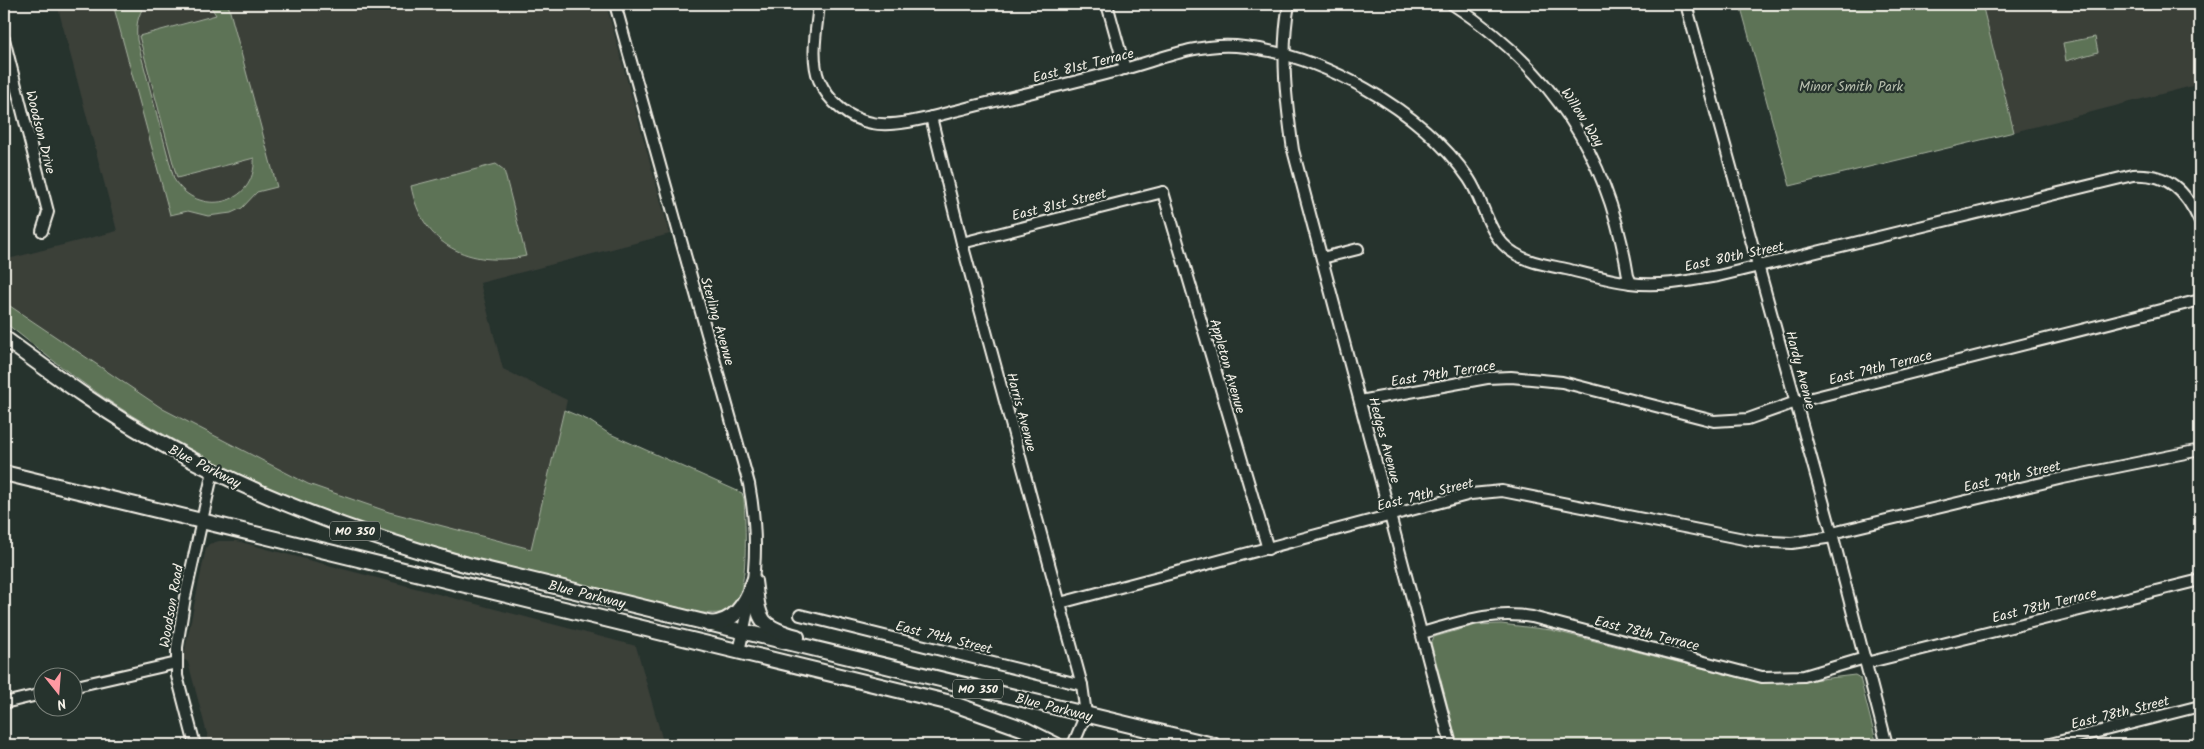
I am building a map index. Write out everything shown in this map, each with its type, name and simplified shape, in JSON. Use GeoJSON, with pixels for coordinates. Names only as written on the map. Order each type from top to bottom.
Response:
{"type":"FeatureCollection","features":[{"type":"Feature","properties":{"kind":"highway","name":"Blue Parkway"},"geometry":{"type":"LineString","coordinates":[[4,338],[126,423],[213,471],[293,508],[409,549],[707,624],[1213,745]]}},
{"type":"Feature","properties":{"kind":"highway","name":"Blue Parkway"},"geometry":{"type":"LineString","coordinates":[[4,473],[951,703],[1024,729],[1056,745]]}},
{"type":"Feature","properties":{"kind":"highway"},"geometry":{"type":"LineString","coordinates":[[707,624],[722,621],[736,614],[747,600],[754,581]]}},
{"type":"Feature","properties":{"kind":"highway"},"geometry":{"type":"LineString","coordinates":[[754,581],[757,612],[764,623],[772,629],[811,640],[841,656]]}},
{"type":"Feature","properties":{"kind":"street","name":"Sterling Avenue"},"geometry":{"type":"LineString","coordinates":[[615,4],[749,484],[756,540],[754,581],[739,651]]}},
{"type":"Feature","properties":{"kind":"street","name":"East 81st Terrace"},"geometry":{"type":"LineString","coordinates":[[819,4],[815,60],[818,79],[830,100],[849,115],[872,123],[889,124],[931,116],[1125,69],[1193,49],[1213,46],[1237,46],[1284,55]]}},
{"type":"Feature","properties":{"kind":"street"},"geometry":{"type":"LineString","coordinates":[[1107,4],[1125,69]]}},
{"type":"Feature","properties":{"kind":"street","name":"Hedges Avenue"},"geometry":{"type":"LineString","coordinates":[[1289,4],[1284,28],[1284,55],[1286,99],[1293,150],[1451,745]]}},
{"type":"Feature","properties":{"kind":"street","name":"Willow Way"},"geometry":{"type":"LineString","coordinates":[[1452,4],[1484,25],[1528,64],[1564,108],[1594,159],[1615,213],[1628,276],[1632,283]]}},
{"type":"Feature","properties":{"kind":"street","name":"Hardy Avenue"},"geometry":{"type":"LineString","coordinates":[[1686,4],[1796,402],[1887,745]]}},
{"type":"Feature","properties":{"kind":"street","name":"Woodson Drive"},"geometry":{"type":"LineString","coordinates":[[4,40],[48,212],[42,231]]}},
{"type":"Feature","properties":{"kind":"street","name":"East 80th Street"},"geometry":{"type":"LineString","coordinates":[[1284,55],[1318,66],[1356,83],[1392,105],[1421,127],[1470,180],[1493,232],[1514,253],[1533,262],[1632,283],[1691,281],[2126,176],[2152,176],[2177,188],[2190,200],[2200,222]]}},
{"type":"Feature","properties":{"kind":"street","name":"Harris Avenue"},"geometry":{"type":"LineString","coordinates":[[931,116],[962,243],[1082,685],[1086,714]]}},
{"type":"Feature","properties":{"kind":"street","name":"East 81st Street"},"geometry":{"type":"LineString","coordinates":[[962,243],[1164,189]]}},
{"type":"Feature","properties":{"kind":"street","name":"Appleton Avenue"},"geometry":{"type":"LineString","coordinates":[[1164,189],[1268,549]]}},
{"type":"Feature","properties":{"kind":"street"},"geometry":{"type":"LineString","coordinates":[[1322,258],[1358,249]]}},
{"type":"Feature","properties":{"kind":"street","name":"East 79th Terrace"},"geometry":{"type":"LineString","coordinates":[[1360,401],[1487,378],[1511,377],[1562,382],[1714,421],[1748,418],[1796,402],[2200,300]]}},
{"type":"Feature","properties":{"kind":"street","name":"East 79th Street"},"geometry":{"type":"LineString","coordinates":[[1060,603],[1471,494],[1502,491],[1754,541],[1792,543],[1832,535],[2062,478],[2200,450]]}},
{"type":"Feature","properties":{"kind":"street","name":"Woodson Road"},"geometry":{"type":"LineString","coordinates":[[196,745],[177,676],[177,663],[181,617],[213,471]]}},
{"type":"Feature","properties":{"kind":"street","name":"East 78th Terrace"},"geometry":{"type":"LineString","coordinates":[[1422,633],[1484,615],[1511,613],[1762,677],[1804,676],[2200,580]]}},
{"type":"Feature","properties":{"kind":"street","name":"East 79th Street"},"geometry":{"type":"LineString","coordinates":[[800,615],[1082,685]]}},
{"type":"Feature","properties":{"kind":"street"},"geometry":{"type":"LineString","coordinates":[[82,685],[177,663]]}},
{"type":"Feature","properties":{"kind":"street"},"geometry":{"type":"LineString","coordinates":[[4,704],[32,697]]}},
{"type":"Feature","properties":{"kind":"street","name":"East 78th Street"},"geometry":{"type":"LineString","coordinates":[[2046,745],[2200,706]]}},
{"type":"Feature","properties":{"kind":"street"},"geometry":{"type":"LineString","coordinates":[[1073,745],[1086,714]]}},
{"type":"Feature","properties":{"kind":"shaded area"},"geometry":{"type":"Polygon","coordinates":[[[57,4],[606,4],[670,234],[480,283],[503,369],[567,400],[532,549],[389,512],[308,484],[163,409],[4,302],[4,260],[117,231],[57,4]]]}},
{"type":"Feature","properties":{"kind":"shaded area"},"geometry":{"type":"Polygon","coordinates":[[[1982,4],[2200,4],[2200,84],[2014,132],[1982,4]]]}},
{"type":"Feature","properties":{"kind":"shaded area"},"geometry":{"type":"Polygon","coordinates":[[[219,541],[237,541],[636,646],[664,745],[352,745],[350,735],[309,745],[210,745],[188,662],[183,659],[206,548],[209,544],[219,541]]]}},
{"type":"Feature","properties":{"kind":"green space"},"geometry":{"type":"Polygon","coordinates":[[[113,4],[146,4],[138,21],[137,40],[174,179],[184,191],[197,199],[210,202],[224,201],[236,196],[246,187],[252,174],[254,158],[177,178],[139,36],[216,15],[209,4],[228,4],[277,187],[257,192],[242,208],[231,213],[208,216],[188,211],[170,215],[113,4]]]}},
{"type":"Feature","properties":{"kind":"green space","name":"Minor Smith Park"},"geometry":{"type":"Polygon","coordinates":[[[1740,4],[1982,4],[2014,132],[1790,186],[1740,4]]]}},
{"type":"Feature","properties":{"kind":"green space"},"geometry":{"type":"Polygon","coordinates":[[[2095,37],[2098,52],[2066,61],[2063,43],[2095,37]]]}},
{"type":"Feature","properties":{"kind":"green space"},"geometry":{"type":"Polygon","coordinates":[[[496,164],[504,170],[526,256],[486,259],[468,255],[452,248],[437,238],[426,224],[417,207],[411,186],[496,164]]]}},
{"type":"Feature","properties":{"kind":"green space"},"geometry":{"type":"Polygon","coordinates":[[[4,302],[163,409],[308,484],[389,512],[531,549],[564,410],[588,420],[608,433],[742,493],[745,510],[745,557],[744,574],[737,601],[731,609],[724,612],[701,613],[464,555],[347,519],[290,497],[235,472],[183,445],[99,394],[4,322],[4,302]]]}},
{"type":"Feature","properties":{"kind":"green space"},"geometry":{"type":"Polygon","coordinates":[[[1501,624],[1551,630],[1737,677],[1787,683],[1855,675],[1860,678],[1877,745],[1458,745],[1431,643],[1434,637],[1476,625],[1501,624]]]}}]}
